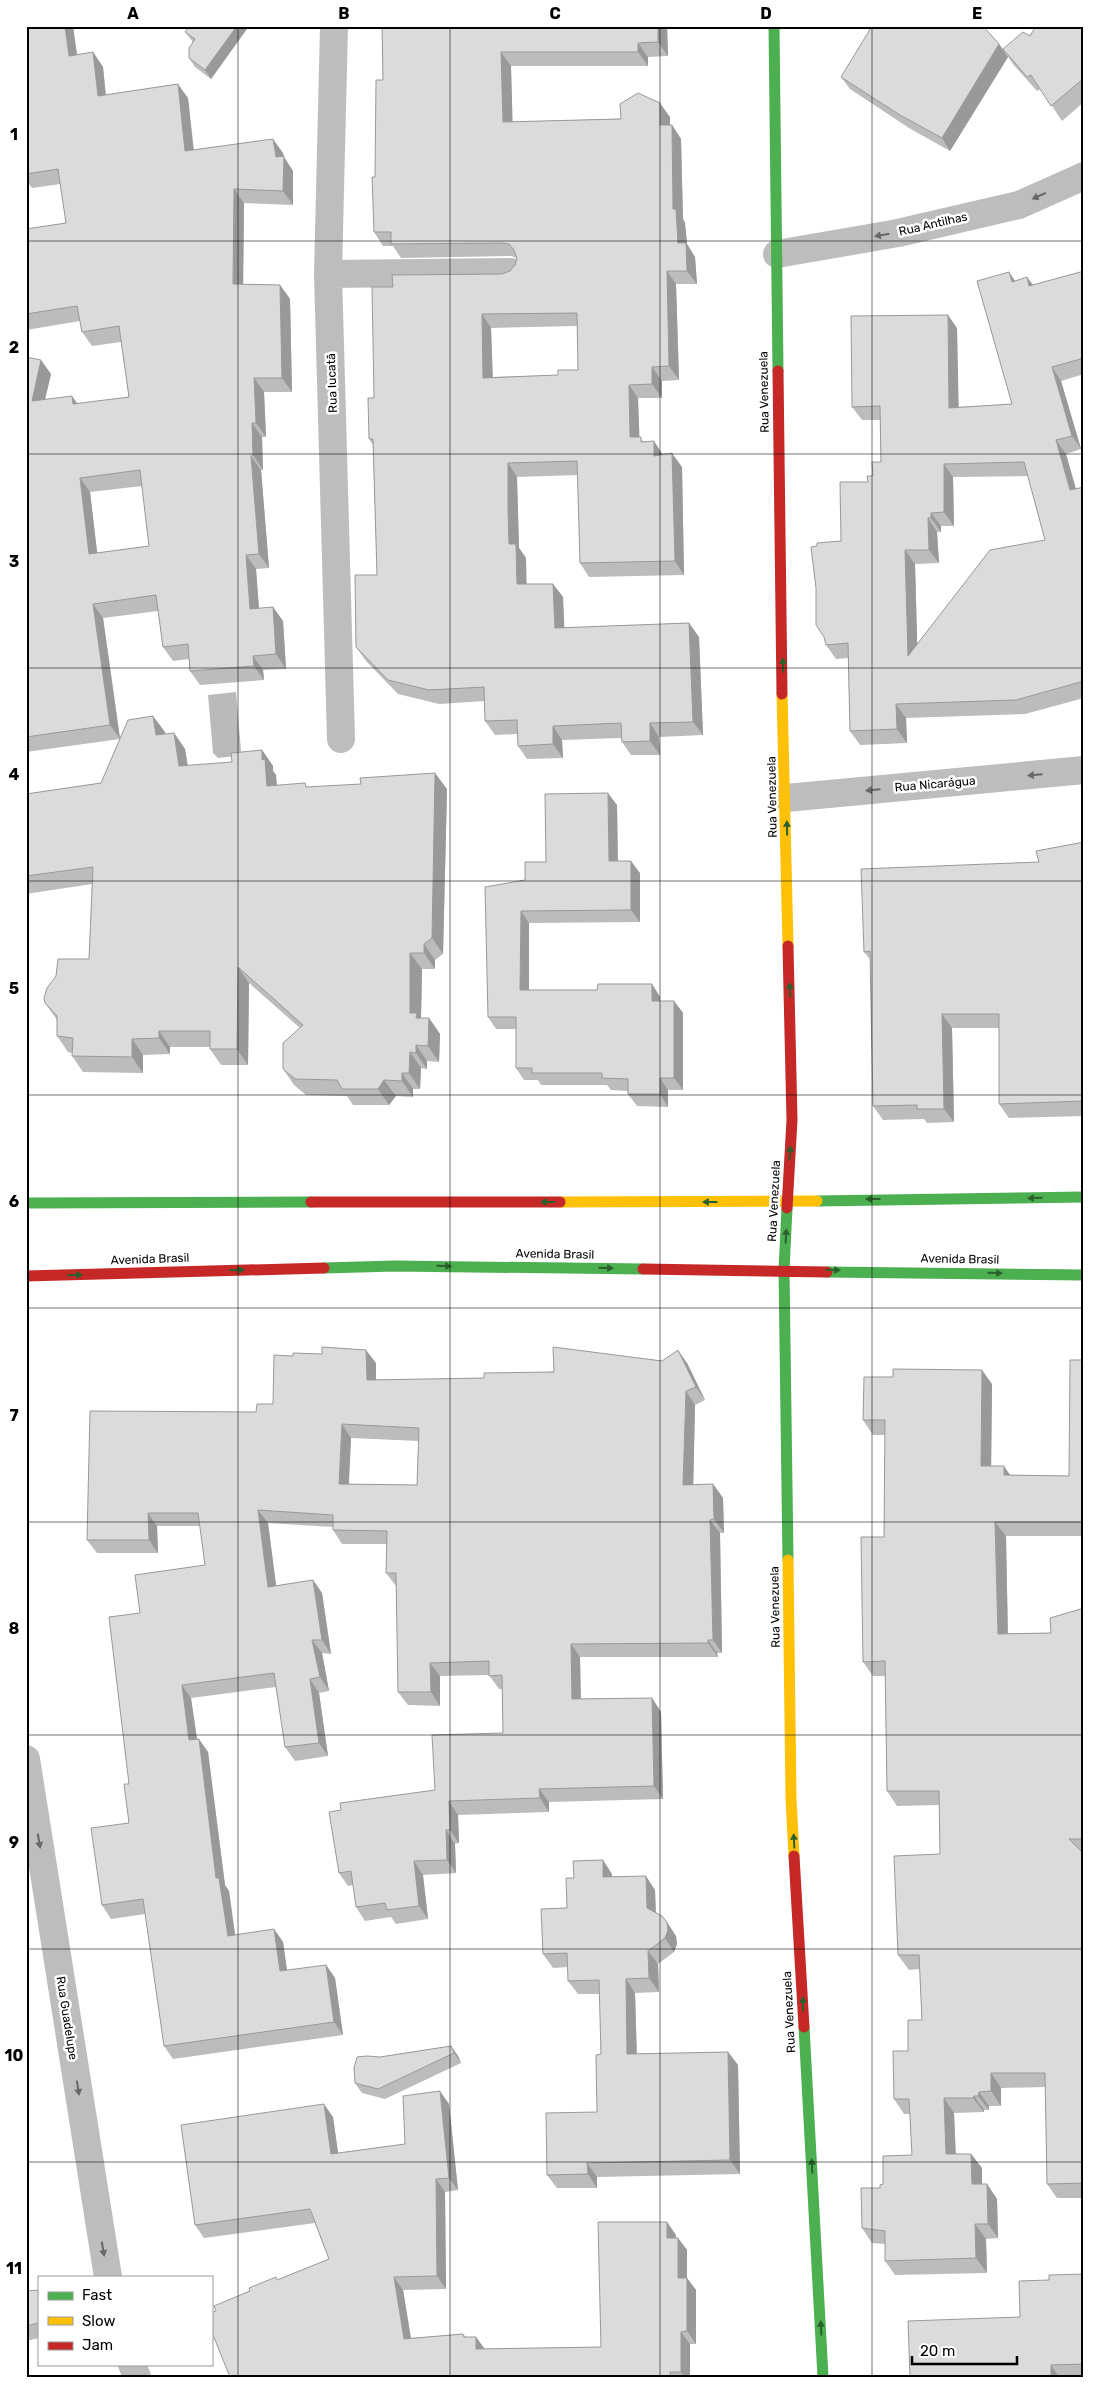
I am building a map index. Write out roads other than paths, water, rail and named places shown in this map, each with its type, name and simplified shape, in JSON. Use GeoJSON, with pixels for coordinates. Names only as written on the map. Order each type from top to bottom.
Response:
{"type":"FeatureCollection","features":[{"type":"Feature","properties":{"kind":"street","name":"Rua Iucatã"},"geometry":{"type":"LineString","coordinates":[[334,26],[328,274],[341,739]]}},
{"type":"Feature","properties":{"kind":"street","name":"Rua Venezuela"},"geometry":{"type":"LineString","coordinates":[[774,26],[780,586],[792,1120],[786,1201],[784,1270],[791,1798],[823,2377]]}},
{"type":"Feature","properties":{"kind":"street","name":"Rua Antilhas"},"geometry":{"type":"LineString","coordinates":[[777,254],[898,232],[1019,205],[1084,176]]}},
{"type":"Feature","properties":{"kind":"street"},"geometry":{"type":"LineString","coordinates":[[328,274],[511,272]]}},
{"type":"Feature","properties":{"kind":"street","name":"Rua Nicarágua"},"geometry":{"type":"LineString","coordinates":[[786,798],[1084,770]]}},
{"type":"Feature","properties":{"kind":"street"},"geometry":{"type":"LineString","coordinates":[[26,1204],[786,1201],[1084,1197]]}},
{"type":"Feature","properties":{"kind":"street","name":"Avenida Brasil"},"geometry":{"type":"LineString","coordinates":[[26,1276],[395,1266],[1084,1275]]}},
{"type":"Feature","properties":{"kind":"street","name":"Rua Guadelupe"},"geometry":{"type":"LineString","coordinates":[[26,1759],[108,2276]]}}]}
